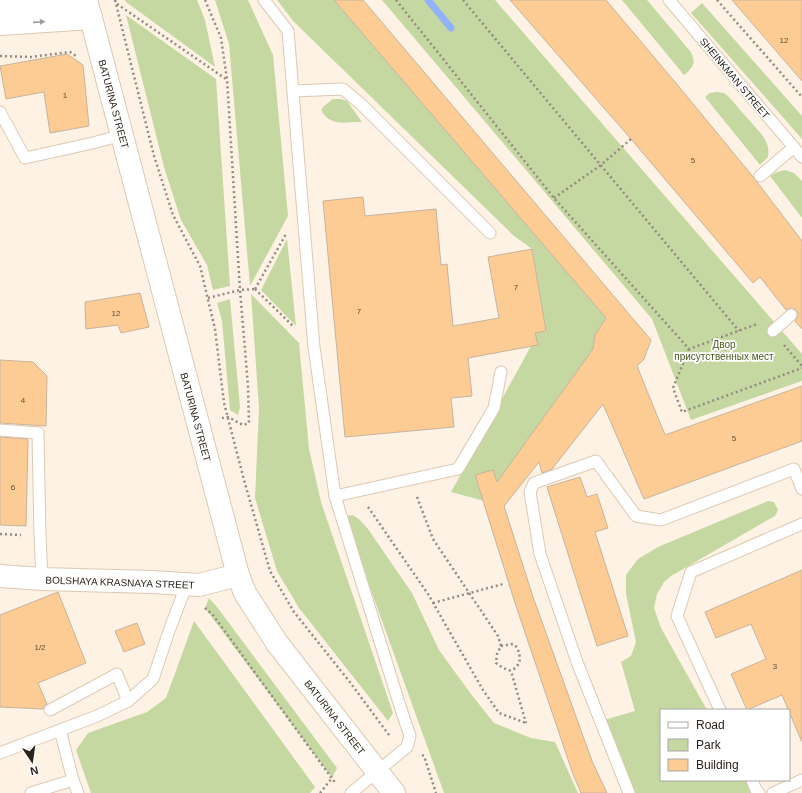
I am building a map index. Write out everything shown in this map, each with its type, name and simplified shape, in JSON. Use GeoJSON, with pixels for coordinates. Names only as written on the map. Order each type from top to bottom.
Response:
{"type":"FeatureCollection","features":[{"type":"Feature","properties":{"kind":"main road"},"geometry":{"type":"LineString","coordinates":[[0,7],[88,6]]}},
{"type":"Feature","properties":{"kind":"main road"},"geometry":{"type":"LineString","coordinates":[[0,24],[88,6]]}},
{"type":"Feature","properties":{"kind":"main road","name":"BATURINA STREET"},"geometry":{"type":"LineString","coordinates":[[88,6],[238,575],[245,593],[278,643],[394,793]]}},
{"type":"Feature","properties":{"kind":"main road","name":"BOLSHAYA KRASNAYA STREET"},"geometry":{"type":"LineString","coordinates":[[0,576],[199,585],[238,575]]}},
{"type":"Feature","properties":{"kind":"lane"},"geometry":{"type":"LineString","coordinates":[[264,0],[288,32],[314,347],[335,496],[410,736],[407,747],[352,793]]}},
{"type":"Feature","properties":{"kind":"lane","name":"SHEINKMAN STREET"},"geometry":{"type":"LineString","coordinates":[[669,0],[802,157]]}},
{"type":"Feature","properties":{"kind":"lane"},"geometry":{"type":"LineString","coordinates":[[293,91],[343,88],[362,105],[490,233]]}},
{"type":"Feature","properties":{"kind":"lane"},"geometry":{"type":"LineString","coordinates":[[0,112],[25,158],[122,135]]}},
{"type":"Feature","properties":{"kind":"lane"},"geometry":{"type":"LineString","coordinates":[[760,176],[794,147]]}},
{"type":"Feature","properties":{"kind":"lane"},"geometry":{"type":"LineString","coordinates":[[773,331],[791,316]]}},
{"type":"Feature","properties":{"kind":"lane"},"geometry":{"type":"LineString","coordinates":[[335,496],[458,469],[494,408],[501,372]]}},
{"type":"Feature","properties":{"kind":"lane"},"geometry":{"type":"LineString","coordinates":[[0,430],[38,433],[42,579]]}},
{"type":"Feature","properties":{"kind":"lane"},"geometry":{"type":"LineString","coordinates":[[629,793],[577,662],[540,554],[530,492],[534,483],[596,461],[636,516],[661,520],[794,469],[802,488]]}},
{"type":"Feature","properties":{"kind":"lane"},"geometry":{"type":"LineString","coordinates":[[720,709],[677,616],[691,572],[802,524]]}},
{"type":"Feature","properties":{"kind":"lane"},"geometry":{"type":"LineString","coordinates":[[0,753],[97,716],[128,701],[153,679],[183,594]]}},
{"type":"Feature","properties":{"kind":"lane"},"geometry":{"type":"LineString","coordinates":[[50,710],[117,674],[128,701]]}},
{"type":"Feature","properties":{"kind":"lane"},"geometry":{"type":"LineString","coordinates":[[60,730],[73,780],[78,793]]}},
{"type":"Feature","properties":{"kind":"lane"},"geometry":{"type":"LineString","coordinates":[[31,793],[73,780]]}},
{"type":"Feature","properties":{"kind":"lane"},"geometry":{"type":"LineString","coordinates":[[772,793],[802,780]]}},
{"type":"Feature","properties":{"kind":"lane"},"geometry":{"type":"LineString","coordinates":[[752,781],[757,792],[759,793]]}},
{"type":"Feature","properties":{"kind":"path"},"geometry":{"type":"LineString","coordinates":[[205,0],[221,38],[227,79],[240,290],[248,386],[249,423],[243,425],[228,417]]}},
{"type":"Feature","properties":{"kind":"path"},"geometry":{"type":"LineString","coordinates":[[396,0],[554,198],[690,349]]}},
{"type":"Feature","properties":{"kind":"path"},"geometry":{"type":"LineString","coordinates":[[462,0],[740,331],[690,349],[673,388],[682,412],[802,368]]}},
{"type":"Feature","properties":{"kind":"path"},"geometry":{"type":"LineString","coordinates":[[717,0],[802,97]]}},
{"type":"Feature","properties":{"kind":"path"},"geometry":{"type":"LineString","coordinates":[[116,2],[227,79]]}},
{"type":"Feature","properties":{"kind":"path"},"geometry":{"type":"LineString","coordinates":[[116,2],[154,156],[174,216],[200,266],[215,329],[224,403],[270,571],[294,612],[350,681],[393,741],[424,756],[436,793]]}},
{"type":"Feature","properties":{"kind":"path"},"geometry":{"type":"LineString","coordinates":[[554,198],[601,165],[631,139]]}},
{"type":"Feature","properties":{"kind":"path"},"geometry":{"type":"LineString","coordinates":[[255,289],[302,205]]}},
{"type":"Feature","properties":{"kind":"path"},"geometry":{"type":"LineString","coordinates":[[208,298],[240,290],[255,289],[314,347]]}},
{"type":"Feature","properties":{"kind":"path"},"geometry":{"type":"LineString","coordinates":[[411,479],[433,539],[498,636],[501,646],[497,654],[496,663],[511,671]]}},
{"type":"Feature","properties":{"kind":"path"},"geometry":{"type":"LineString","coordinates":[[357,491],[433,603],[483,690],[498,712],[526,723],[511,671]]}},
{"type":"Feature","properties":{"kind":"path"},"geometry":{"type":"LineString","coordinates":[[433,603],[503,584]]}},
{"type":"Feature","properties":{"kind":"path"},"geometry":{"type":"LineString","coordinates":[[205,608],[213,615],[332,778],[320,793]]}},
{"type":"Feature","properties":{"kind":"path"},"geometry":{"type":"LineString","coordinates":[[501,646],[513,644],[517,647],[520,662],[511,671]]}},
{"type":"Feature","properties":{"kind":"green space"},"geometry":{"type":"Polygon","coordinates":[[[125,0],[197,0],[205,20],[215,67],[126,2],[125,0]]]}},
{"type":"Feature","properties":{"kind":"green space"},"geometry":{"type":"Polygon","coordinates":[[[215,0],[248,0],[273,55],[288,216],[250,286],[229,44],[215,0]]]}},
{"type":"Feature","properties":{"kind":"green space"},"geometry":{"type":"Polygon","coordinates":[[[277,0],[334,0],[608,320],[595,335],[593,349],[484,501],[451,492],[531,346],[537,345],[535,333],[546,331],[532,249],[514,236],[294,22],[277,0]]]}},
{"type":"Feature","properties":{"kind":"green space","name":"Двор присутственных мест"},"geometry":{"type":"Polygon","coordinates":[[[382,0],[495,0],[802,354],[802,381],[691,420],[652,319],[382,0]]]}},
{"type":"Feature","properties":{"kind":"green space"},"geometry":{"type":"Polygon","coordinates":[[[622,0],[647,0],[690,51],[694,62],[692,67],[684,75],[622,0]]]}},
{"type":"Feature","properties":{"kind":"green space"},"geometry":{"type":"Polygon","coordinates":[[[702,3],[802,116],[802,139],[691,13],[702,3]]]}},
{"type":"Feature","properties":{"kind":"green space"},"geometry":{"type":"Polygon","coordinates":[[[126,15],[216,79],[230,286],[213,290],[207,265],[181,220],[164,167],[126,15]]]}},
{"type":"Feature","properties":{"kind":"green space"},"geometry":{"type":"Polygon","coordinates":[[[710,93],[724,93],[729,97],[765,139],[768,146],[768,157],[760,165],[705,97],[710,93]]]}},
{"type":"Feature","properties":{"kind":"green space"},"geometry":{"type":"Polygon","coordinates":[[[333,99],[347,101],[362,122],[344,123],[329,119],[321,110],[333,99]]]}},
{"type":"Feature","properties":{"kind":"green space"},"geometry":{"type":"Polygon","coordinates":[[[785,170],[794,173],[802,181],[802,218],[770,176],[785,170]]]}},
{"type":"Feature","properties":{"kind":"green space"},"geometry":{"type":"Polygon","coordinates":[[[287,239],[296,326],[261,290],[287,239]]]}},
{"type":"Feature","properties":{"kind":"green space"},"geometry":{"type":"Polygon","coordinates":[[[251,294],[299,343],[309,449],[321,502],[393,713],[388,721],[299,608],[277,571],[255,498],[259,408],[251,294]]]}},
{"type":"Feature","properties":{"kind":"green space"},"geometry":{"type":"Polygon","coordinates":[[[230,299],[240,407],[238,415],[230,410],[222,321],[217,303],[230,299]]]}},
{"type":"Feature","properties":{"kind":"green space"},"geometry":{"type":"Polygon","coordinates":[[[768,501],[774,502],[778,510],[775,516],[671,576],[664,582],[657,594],[654,608],[661,628],[706,709],[660,709],[660,781],[748,781],[755,793],[633,793],[604,720],[635,711],[621,662],[631,656],[636,642],[626,594],[626,575],[638,559],[658,547],[768,501]]]}},
{"type":"Feature","properties":{"kind":"green space"},"geometry":{"type":"Polygon","coordinates":[[[353,515],[368,529],[412,593],[439,650],[494,723],[531,738],[555,742],[578,793],[444,793],[350,532],[346,516],[353,515]]]}},
{"type":"Feature","properties":{"kind":"green space"},"geometry":{"type":"Polygon","coordinates":[[[209,598],[337,768],[332,778],[205,608],[209,598]]]}},
{"type":"Feature","properties":{"kind":"green space"},"geometry":{"type":"Polygon","coordinates":[[[194,621],[315,787],[310,793],[91,793],[76,750],[88,733],[147,712],[166,698],[194,621]]]}},
{"type":"Feature","properties":{"kind":"building"},"geometry":{"type":"Polygon","coordinates":[[[334,0],[363,0],[651,340],[644,359],[637,366],[665,435],[802,386],[802,441],[644,499],[603,404],[552,469],[542,473],[539,462],[504,506],[533,597],[592,761],[607,793],[581,793],[573,774],[515,603],[475,475],[493,470],[497,482],[593,349],[595,335],[606,318],[334,0]]]}},
{"type":"Feature","properties":{"kind":"building"},"geometry":{"type":"Polygon","coordinates":[[[510,0],[606,0],[754,178],[802,241],[802,329],[795,321],[798,317],[796,310],[790,308],[786,310],[760,277],[753,283],[631,139],[510,0]]]}},
{"type":"Feature","properties":{"kind":"building"},"geometry":{"type":"Polygon","coordinates":[[[732,0],[802,0],[802,81],[732,0]]]}},
{"type":"Feature","properties":{"kind":"building"},"geometry":{"type":"Polygon","coordinates":[[[67,54],[83,65],[89,126],[50,133],[44,92],[6,99],[0,66],[67,54]]]}},
{"type":"Feature","properties":{"kind":"building"},"geometry":{"type":"Polygon","coordinates":[[[363,197],[365,216],[436,209],[441,265],[447,264],[453,326],[499,318],[488,257],[532,249],[546,331],[535,333],[538,345],[468,358],[472,396],[451,398],[454,427],[345,437],[323,201],[363,197]]]}},
{"type":"Feature","properties":{"kind":"building"},"geometry":{"type":"Polygon","coordinates":[[[140,293],[149,327],[121,333],[118,325],[86,329],[85,302],[140,293]]]}},
{"type":"Feature","properties":{"kind":"building"},"geometry":{"type":"Polygon","coordinates":[[[0,360],[33,362],[47,376],[46,426],[0,423],[0,360]]]}},
{"type":"Feature","properties":{"kind":"building"},"geometry":{"type":"Polygon","coordinates":[[[0,437],[28,439],[26,526],[0,525],[0,437]]]}},
{"type":"Feature","properties":{"kind":"building"},"geometry":{"type":"Polygon","coordinates":[[[580,477],[587,497],[597,494],[608,528],[595,532],[628,636],[597,646],[547,487],[580,477]]]}},
{"type":"Feature","properties":{"kind":"building"},"geometry":{"type":"Polygon","coordinates":[[[802,570],[802,742],[790,714],[790,709],[788,709],[782,695],[747,709],[731,674],[766,659],[751,624],[716,638],[705,612],[802,570]]]}},
{"type":"Feature","properties":{"kind":"building"},"geometry":{"type":"Polygon","coordinates":[[[58,592],[86,663],[38,683],[47,704],[43,709],[0,707],[0,615],[58,592]]]}},
{"type":"Feature","properties":{"kind":"building"},"geometry":{"type":"Polygon","coordinates":[[[137,623],[145,644],[124,652],[115,631],[137,623]]]}},
{"type":"Feature","properties":{"kind":"waterway"},"geometry":{"type":"LineString","coordinates":[[428,0],[451,28]]}}]}
